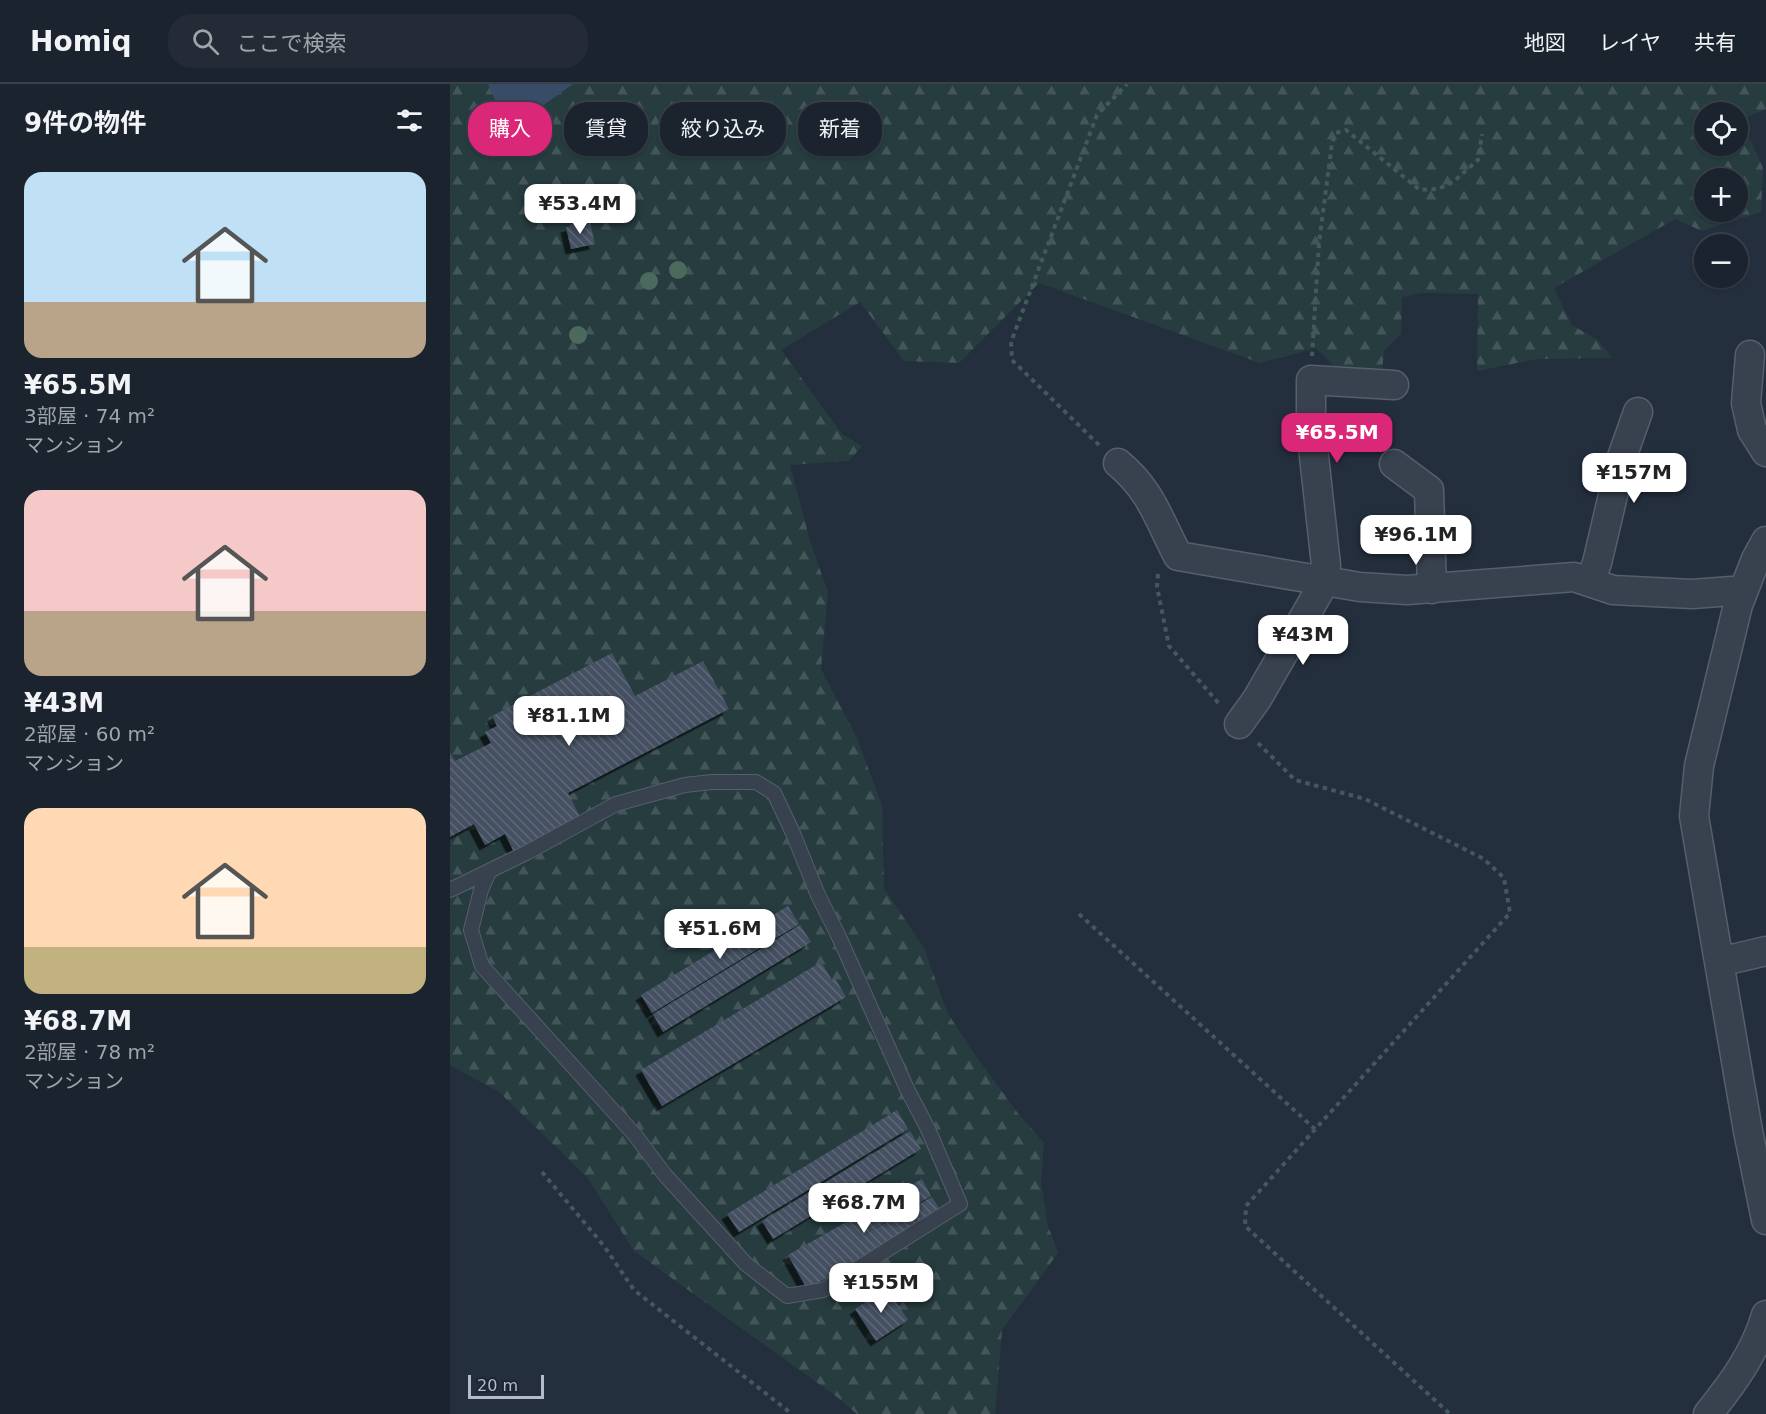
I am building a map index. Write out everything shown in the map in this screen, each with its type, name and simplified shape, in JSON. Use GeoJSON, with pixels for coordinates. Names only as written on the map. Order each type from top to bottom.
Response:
{"type":"FeatureCollection","features":[{"type":"Feature","properties":{"kind":"street"},"geometry":{"type":"LineString","coordinates":[[1750,355],[1746,403],[1752,430],[1766,452]]}},
{"type":"Feature","properties":{"kind":"street"},"geometry":{"type":"LineString","coordinates":[[1239,724],[1257,699],[1325,581],[1326,565],[1311,429],[1311,380],[1394,384]]}},
{"type":"Feature","properties":{"kind":"street"},"geometry":{"type":"LineString","coordinates":[[1590,582],[1597,563],[1622,457],[1638,412]]}},
{"type":"Feature","properties":{"kind":"street"},"geometry":{"type":"LineString","coordinates":[[1118,463],[1133,475],[1148,494],[1178,556],[1383,589],[1432,589],[1574,577],[1613,590],[1692,594],[1732,591],[1742,594]]}},
{"type":"Feature","properties":{"kind":"street"},"geometry":{"type":"LineString","coordinates":[[1394,464],[1429,490],[1432,589]]}},
{"type":"Feature","properties":{"kind":"street"},"geometry":{"type":"LineString","coordinates":[[1762,558],[1742,594],[1735,616],[1699,766],[1694,816],[1748,1131],[1766,1220]]}},
{"type":"Feature","properties":{"kind":"street"},"geometry":{"type":"LineString","coordinates":[[1719,962],[1766,951]]}},
{"type":"Feature","properties":{"kind":"street"},"geometry":{"type":"LineString","coordinates":[[1708,1414],[1740,1373],[1760,1336],[1766,1315]]}},
{"type":"Feature","properties":{"kind":"lane"},"geometry":{"type":"LineString","coordinates":[[450,890],[489,872],[616,804],[685,785],[728,782],[756,782],[774,793],[818,895],[907,1089],[928,1129],[960,1204],[823,1290],[787,1296],[746,1264],[665,1175],[635,1135],[482,966],[471,930],[480,890],[489,872]]}},
{"type":"Feature","properties":{"kind":"path"},"geometry":{"type":"LineString","coordinates":[[1118,463],[1012,360],[1011,342],[1097,115],[1127,84]]}},
{"type":"Feature","properties":{"kind":"path"},"geometry":{"type":"LineString","coordinates":[[1311,380],[1319,243],[1332,144],[1336,133],[1346,130],[1420,190],[1438,189],[1453,182],[1478,160],[1482,134]]}},
{"type":"Feature","properties":{"kind":"path"},"geometry":{"type":"LineString","coordinates":[[1172,545],[1160,561],[1157,587],[1169,646],[1217,702],[1295,780],[1365,799],[1484,859],[1504,878],[1510,913],[1246,1206],[1245,1226],[1450,1414]]}},
{"type":"Feature","properties":{"kind":"path"},"geometry":{"type":"LineString","coordinates":[[1079,914],[1316,1130]]}},
{"type":"Feature","properties":{"kind":"path"},"geometry":{"type":"LineString","coordinates":[[542,1172],[604,1246],[634,1290],[792,1414]]}},
{"type":"Feature","properties":{"kind":"green space"},"geometry":{"type":"Polygon","coordinates":[[[450,84],[1766,84],[1766,109],[1748,117],[1748,102],[1694,102],[1694,156],[1748,156],[1748,135],[1763,168],[1761,212],[1748,216],[1748,168],[1694,168],[1694,222],[1730,222],[1702,231],[1675,219],[1554,288],[1572,325],[1598,340],[1612,358],[1537,359],[1477,371],[1478,294],[1422,293],[1402,297],[1401,334],[1384,351],[1382,373],[1339,371],[1316,348],[1260,363],[1039,283],[959,363],[904,361],[860,302],[781,350],[842,434],[862,446],[849,461],[790,465],[811,544],[828,592],[821,669],[857,738],[882,805],[884,888],[924,948],[947,1012],[1017,1112],[1044,1143],[1041,1182],[1048,1226],[1058,1253],[1002,1330],[995,1414],[857,1414],[837,1397],[634,1251],[587,1177],[499,1092],[450,1065],[450,84]]]}},
{"type":"Feature","properties":{"kind":"water"},"geometry":{"type":"Polygon","coordinates":[[[488,84],[573,84],[548,102],[496,102],[488,84]]]}},
{"type":"Feature","properties":{"kind":"building"},"geometry":{"type":"Polygon","coordinates":[[[590,222],[595,244],[571,249],[566,227],[590,222]]]}},
{"type":"Feature","properties":{"kind":"building"},"geometry":{"type":"Polygon","coordinates":[[[612,653],[635,696],[703,661],[729,709],[568,793],[580,817],[514,852],[505,834],[485,845],[474,824],[450,837],[450,752],[455,761],[491,743],[485,732],[497,726],[492,716],[612,653]]]}},
{"type":"Feature","properties":{"kind":"building"},"geometry":{"type":"Polygon","coordinates":[[[788,906],[799,924],[652,1013],[641,995],[788,906]]]}},
{"type":"Feature","properties":{"kind":"building"},"geometry":{"type":"Polygon","coordinates":[[[800,925],[811,942],[663,1032],[653,1014],[800,925]]]}},
{"type":"Feature","properties":{"kind":"building"},"geometry":{"type":"Polygon","coordinates":[[[821,962],[832,980],[835,978],[846,997],[662,1106],[641,1070],[821,962]]]}},
{"type":"Feature","properties":{"kind":"building"},"geometry":{"type":"Polygon","coordinates":[[[897,1110],[908,1129],[739,1232],[727,1214],[897,1110]]]}},
{"type":"Feature","properties":{"kind":"building"},"geometry":{"type":"Polygon","coordinates":[[[910,1131],[921,1149],[773,1239],[762,1221],[910,1131]]]}},
{"type":"Feature","properties":{"kind":"building"},"geometry":{"type":"Polygon","coordinates":[[[922,1179],[931,1196],[860,1237],[932,1197],[942,1213],[807,1289],[788,1255],[922,1179]]]}},
{"type":"Feature","properties":{"kind":"building"},"geometry":{"type":"Polygon","coordinates":[[[887,1288],[908,1320],[876,1341],[855,1309],[887,1288]]]}}]}
